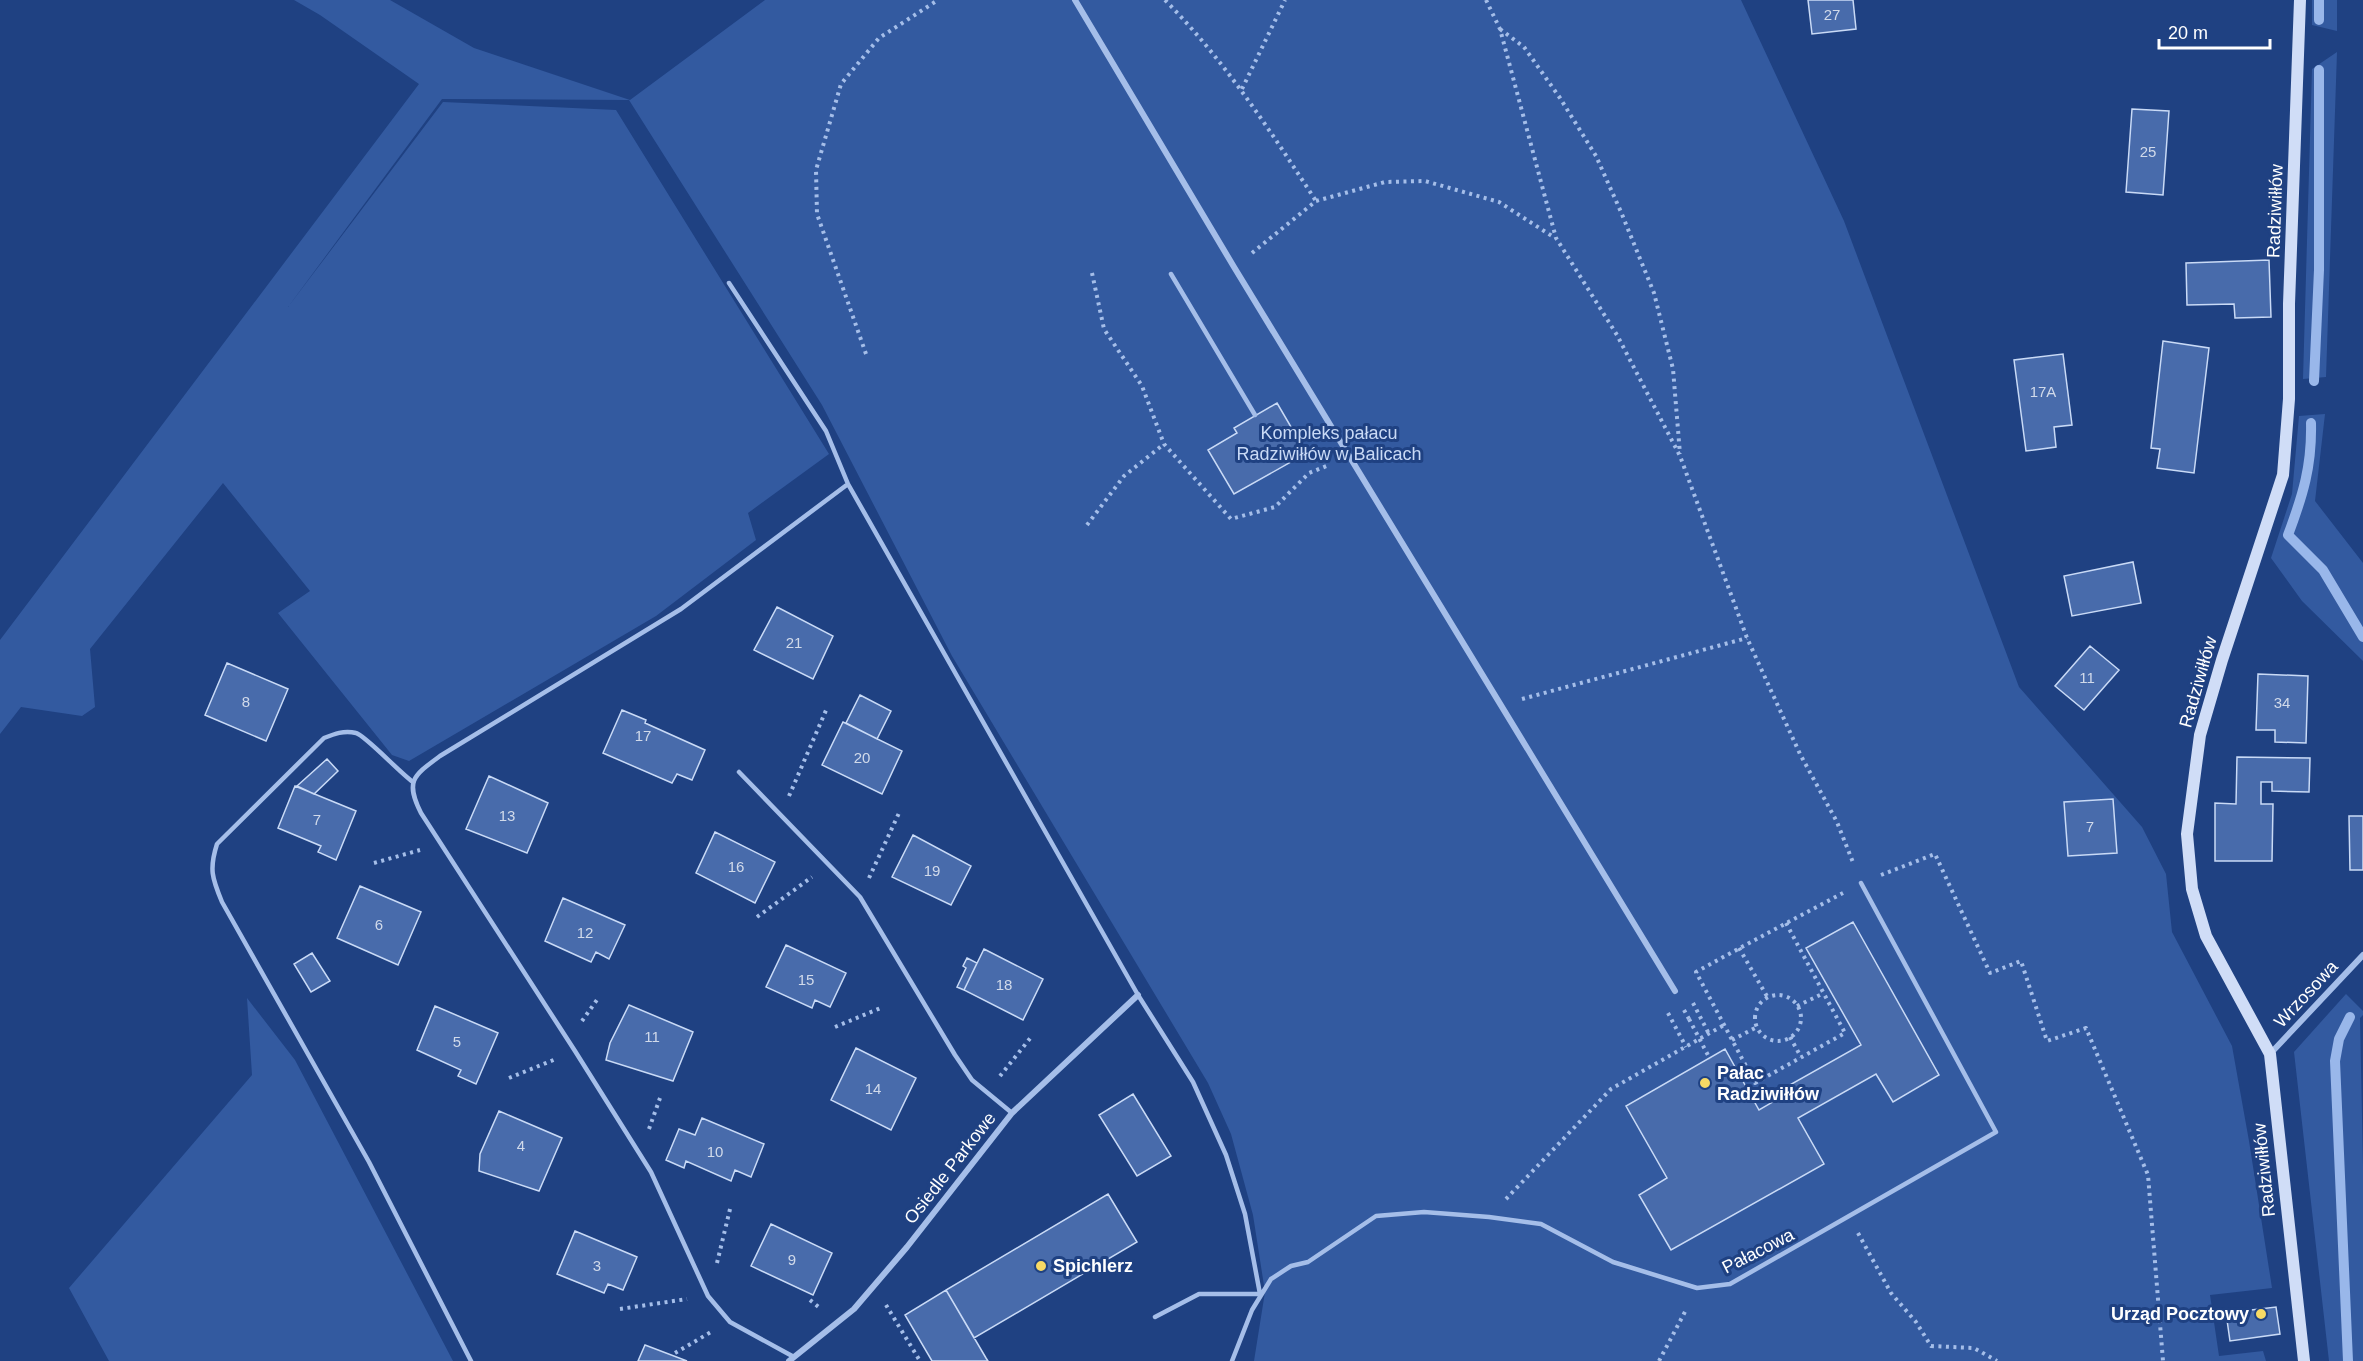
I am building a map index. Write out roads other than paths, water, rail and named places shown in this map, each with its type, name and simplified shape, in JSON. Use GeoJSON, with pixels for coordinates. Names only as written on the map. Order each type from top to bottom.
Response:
{"type":"FeatureCollection","features":[{"type":"Feature","properties":{"kind":"street"},"geometry":{"type":"LineString","coordinates":[[1075,0],[1234,267],[1675,991]]}},
{"type":"Feature","properties":{"kind":"street","name":"Radziwiłłów"},"geometry":{"type":"LineString","coordinates":[[2300,0],[2289,304],[2289,399],[2283,475],[2222,660],[2200,735],[2187,834],[2192,889],[2206,936],[2270,1054],[2304,1361]]}},
{"type":"Feature","properties":{"kind":"street","name":"Wrzosowa"},"geometry":{"type":"LineString","coordinates":[[2270,1054],[2363,955]]}},
{"type":"Feature","properties":{"kind":"street","name":"Osiedle Parkowe"},"geometry":{"type":"LineString","coordinates":[[792,1359],[854,1309],[875,1286],[1012,1113],[1138,995]]}},
{"type":"Feature","properties":{"kind":"lane"},"geometry":{"type":"LineString","coordinates":[[1171,274],[1255,415]]}},
{"type":"Feature","properties":{"kind":"lane"},"geometry":{"type":"LineString","coordinates":[[729,283],[826,430],[848,483],[1138,995],[1193,1082],[1226,1155],[1245,1214],[1260,1294],[1199,1294],[1155,1317]]}},
{"type":"Feature","properties":{"kind":"lane"},"geometry":{"type":"LineString","coordinates":[[792,1359],[730,1322],[708,1296],[651,1172],[440,844],[412,796],[413,782],[420,771],[440,756],[681,609],[848,483]]}},
{"type":"Feature","properties":{"kind":"lane"},"geometry":{"type":"LineString","coordinates":[[413,782],[399,772],[362,735],[354,732],[338,732],[324,738],[217,844],[212,860],[211,877],[222,902],[369,1162],[471,1361]]}},
{"type":"Feature","properties":{"kind":"lane"},"geometry":{"type":"LineString","coordinates":[[739,772],[860,897],[972,1080],[1012,1113]]}},
{"type":"Feature","properties":{"kind":"lane","name":"Pałacowa"},"geometry":{"type":"LineString","coordinates":[[1232,1361],[1260,1294],[1271,1279],[1291,1266],[1308,1262],[1376,1216],[1424,1212],[1489,1216],[1541,1224],[1613,1262],[1697,1288],[1730,1284],[1996,1132],[1861,883]]}},
{"type":"Feature","properties":{"kind":"waterway"},"geometry":{"type":"LineString","coordinates":[[2319,0],[2319,20]]}},
{"type":"Feature","properties":{"kind":"waterway"},"geometry":{"type":"LineString","coordinates":[[2314,381],[2319,270],[2319,70]]}},
{"type":"Feature","properties":{"kind":"waterway"},"geometry":{"type":"LineString","coordinates":[[2311,423],[2306,480],[2288,535],[2323,570],[2363,637]]}},
{"type":"Feature","properties":{"kind":"waterway"},"geometry":{"type":"LineString","coordinates":[[2348,1361],[2335,1061],[2339,1039],[2350,1017]]}},
{"type":"Feature","properties":{"kind":"place","name":"Pałac Radziwiłłów"},"geometry":{"type":"Point","coordinates":[1705,1083]}},
{"type":"Feature","properties":{"kind":"place","name":"Spichlerz"},"geometry":{"type":"Point","coordinates":[1041,1266]}},
{"type":"Feature","properties":{"kind":"place","name":"Urząd Pocztowy"},"geometry":{"type":"Point","coordinates":[2261,1314]}},
{"type":"Feature","properties":{"kind":"park label","name":"Kompleks pałacu Radziwiłłów w Balicach"},"geometry":{"type":"Point","coordinates":[1329,443]}}]}
